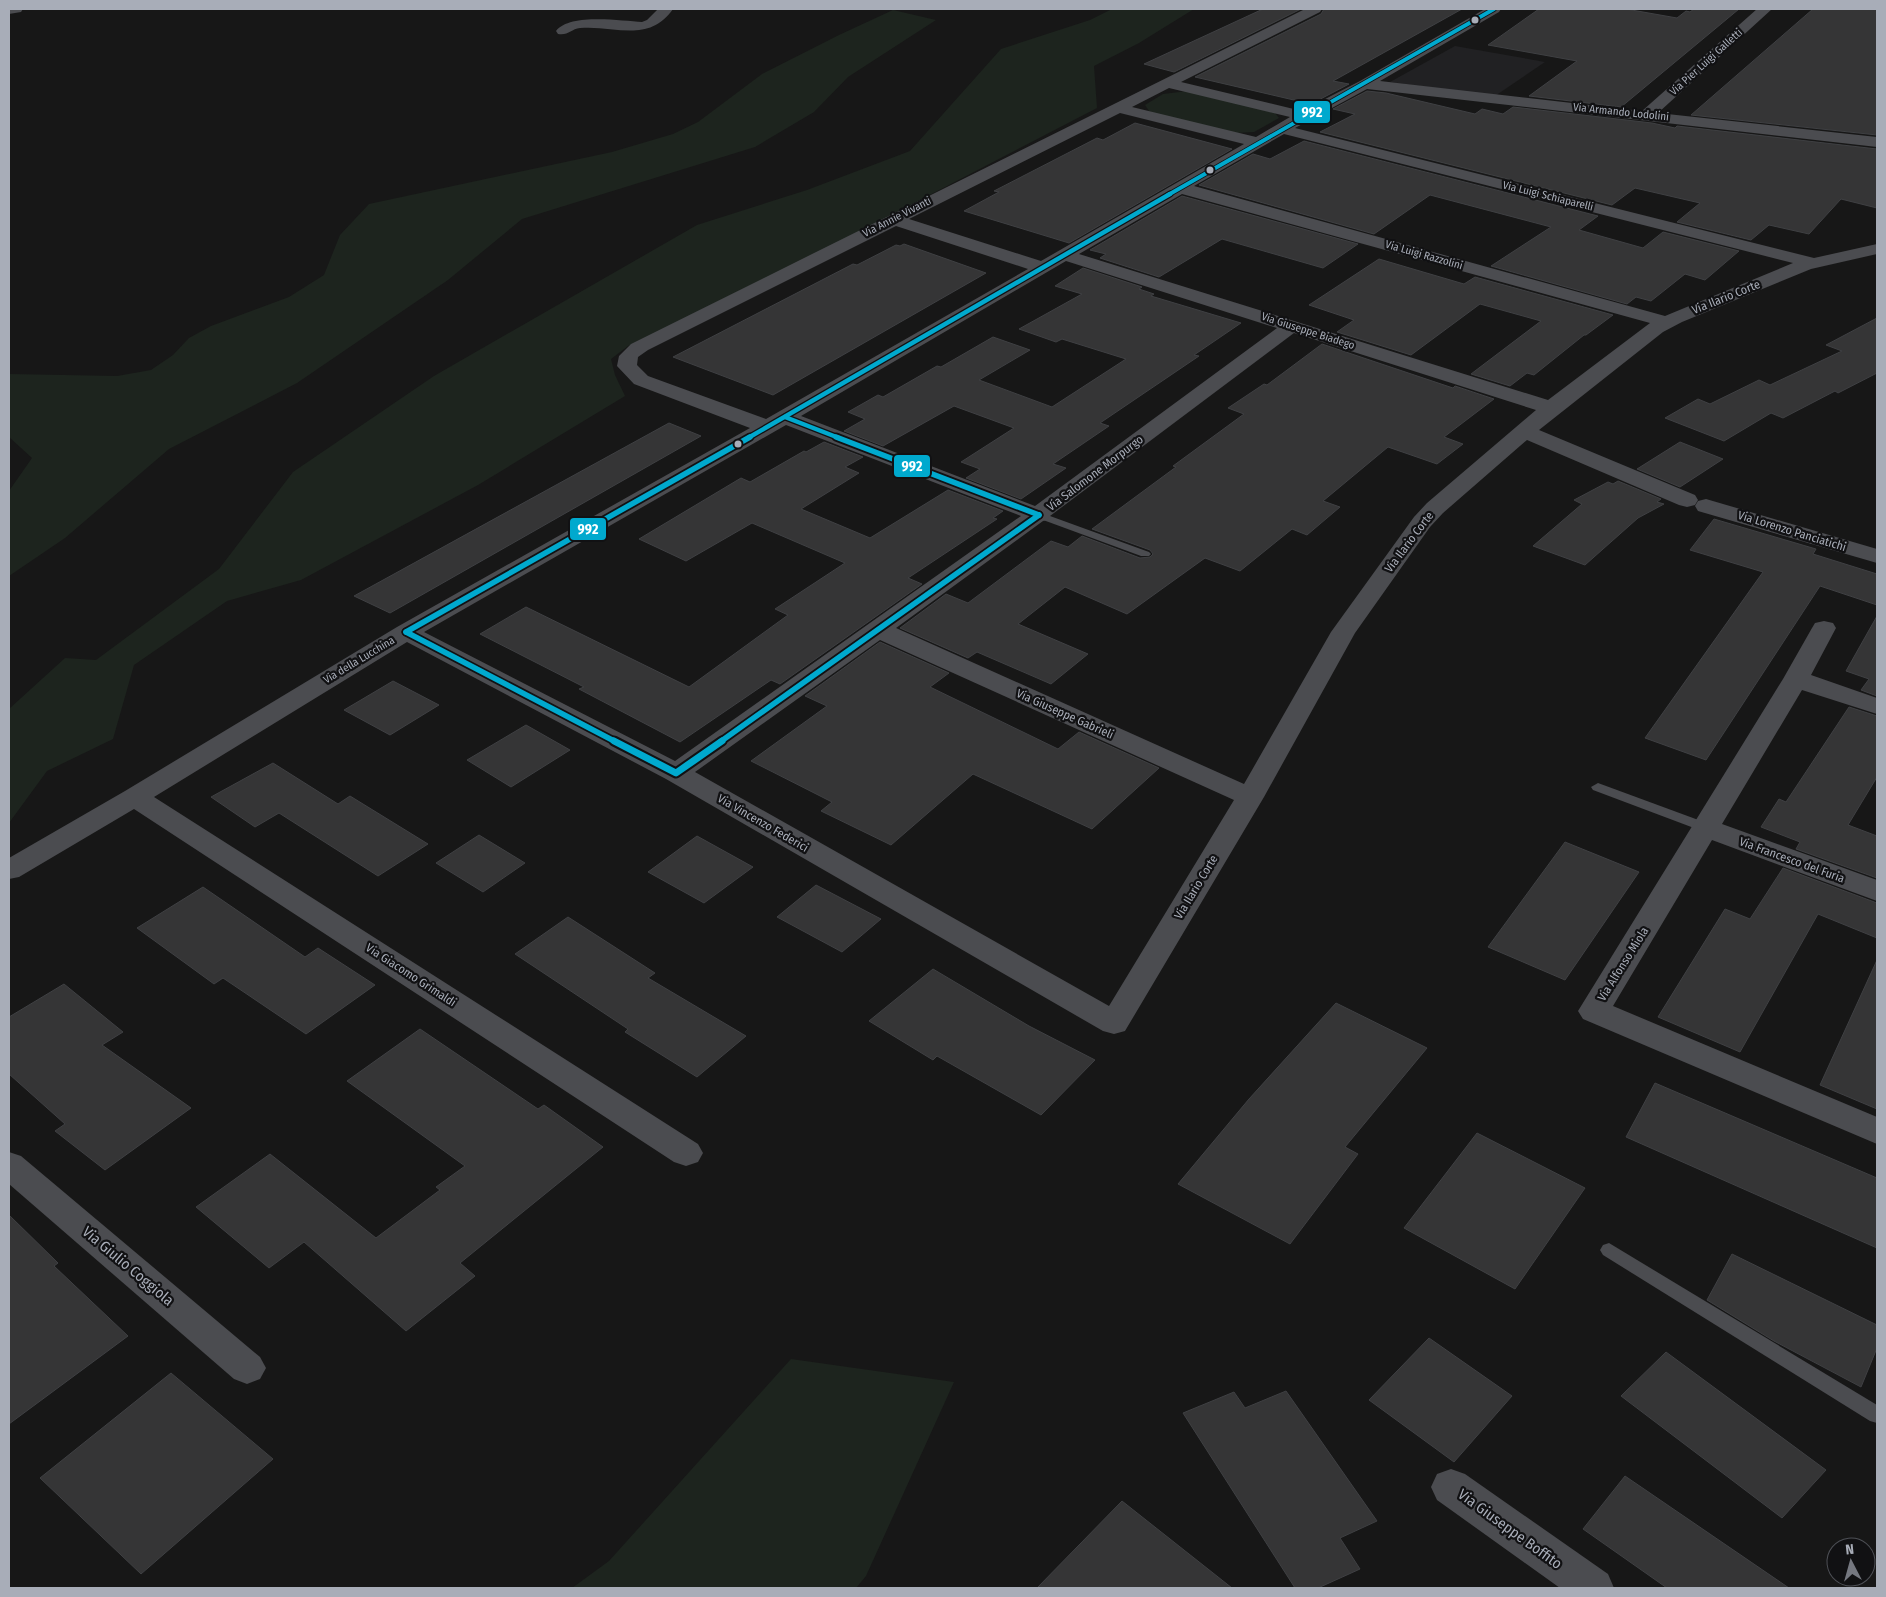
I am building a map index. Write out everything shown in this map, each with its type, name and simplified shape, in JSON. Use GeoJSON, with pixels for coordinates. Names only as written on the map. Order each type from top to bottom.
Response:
{"type":"FeatureCollection","features":[{"type":"Feature","properties":{"kind":"street"},"geometry":{"type":"LineString","coordinates":[[9,10],[16,9]]}},
{"type":"Feature","properties":{"kind":"street"},"geometry":{"type":"LineString","coordinates":[[563,31],[578,24],[644,26],[652,23],[666,9]]}},
{"type":"Feature","properties":{"kind":"street","name":"Via Annie Vivanti"},"geometry":{"type":"LineString","coordinates":[[776,422],[641,380],[627,366],[630,353],[1315,9]]}},
{"type":"Feature","properties":{"kind":"street","name":"Via della Lucchina"},"geometry":{"type":"LineString","coordinates":[[9,870],[406,632],[776,422],[1304,116],[1365,84],[1494,9]]}},
{"type":"Feature","properties":{"kind":"street","name":"Via Pier Luigi Galletti"},"geometry":{"type":"LineString","coordinates":[[1646,115],[1766,9]]}},
{"type":"Feature","properties":{"kind":"street"},"geometry":{"type":"LineString","coordinates":[[1168,83],[1304,116]]}},
{"type":"Feature","properties":{"kind":"street","name":"Via Armando Lodolini"},"geometry":{"type":"LineString","coordinates":[[1365,84],[1877,142]]}},
{"type":"Feature","properties":{"kind":"street"},"geometry":{"type":"LineString","coordinates":[[1119,108],[1260,143]]}},
{"type":"Feature","properties":{"kind":"street","name":"Via Luigi Schiaparelli"},"geometry":{"type":"LineString","coordinates":[[1282,129],[1813,264]]}},
{"type":"Feature","properties":{"kind":"street","name":"Via Luigi Razzolini"},"geometry":{"type":"LineString","coordinates":[[1181,188],[1667,322]]}},
{"type":"Feature","properties":{"kind":"street"},"geometry":{"type":"LineString","coordinates":[[892,220],[1044,268]]}},
{"type":"Feature","properties":{"kind":"street","name":"Via Ilario Corte"},"geometry":{"type":"LineString","coordinates":[[1114,1023],[1250,797],[1343,632],[1422,522],[1435,508],[1551,408],[1650,331],[1667,322],[1813,264],[1877,249]]}},
{"type":"Feature","properties":{"kind":"street","name":"Via Giuseppe Biadego"},"geometry":{"type":"LineString","coordinates":[[1065,255],[1551,408]]}},
{"type":"Feature","properties":{"kind":"street","name":"Via Salomone Morpurgo"},"geometry":{"type":"LineString","coordinates":[[676,773],[880,630],[1039,515],[1292,326]]}},
{"type":"Feature","properties":{"kind":"street"},"geometry":{"type":"LineString","coordinates":[[776,422],[1039,515]]}},
{"type":"Feature","properties":{"kind":"street","name":"Via Lorenzo Panciatichi"},"geometry":{"type":"LineString","coordinates":[[1524,432],[1697,503],[1877,556]]}},
{"type":"Feature","properties":{"kind":"street","name":"Via Alfonso Miola"},"geometry":{"type":"LineString","coordinates":[[1824,628],[1796,679],[1707,828],[1594,1011],[1877,1131]]}},
{"type":"Feature","properties":{"kind":"street","name":"Via Giuseppe Gabrieli"},"geometry":{"type":"LineString","coordinates":[[880,630],[1250,797]]}},
{"type":"Feature","properties":{"kind":"street","name":"Via Vincenzo Federici"},"geometry":{"type":"LineString","coordinates":[[406,632],[676,773],[1114,1023]]}},
{"type":"Feature","properties":{"kind":"street"},"geometry":{"type":"LineString","coordinates":[[1796,679],[1877,706]]}},
{"type":"Feature","properties":{"kind":"street","name":"Via Giacomo Grimaldi"},"geometry":{"type":"LineString","coordinates":[[135,796],[686,1153]]}},
{"type":"Feature","properties":{"kind":"street","name":"Via Francesco del Furia"},"geometry":{"type":"LineString","coordinates":[[1707,828],[1877,891]]}},
{"type":"Feature","properties":{"kind":"street","name":"Via Giulio Coggiola"},"geometry":{"type":"LineString","coordinates":[[9,1165],[247,1368]]}},
{"type":"Feature","properties":{"kind":"street","name":"Via Giuseppe Boffito"},"geometry":{"type":"LineString","coordinates":[[1451,1487],[1593,1588]]}},
{"type":"Feature","properties":{"kind":"lane"},"geometry":{"type":"LineString","coordinates":[[1039,515],[1145,554]]}},
{"type":"Feature","properties":{"kind":"lane"},"geometry":{"type":"LineString","coordinates":[[1598,787],[1707,828]]}},
{"type":"Feature","properties":{"kind":"lane"},"geometry":{"type":"LineString","coordinates":[[1610,1250],[1877,1415]]}},
{"type":"Feature","properties":{"kind":"shaded area"},"geometry":{"type":"Polygon","coordinates":[[[1112,9],[1194,9],[1139,43],[1094,66],[1097,108],[847,238],[628,346],[611,359],[615,375],[625,396],[478,485],[301,580],[227,601],[134,665],[113,739],[47,771],[9,823],[9,709],[65,658],[96,660],[219,569],[293,472],[434,376],[697,225],[807,190],[910,151],[1001,49],[1090,20],[1112,9]]]}},
{"type":"Feature","properties":{"kind":"shaded area"},"geometry":{"type":"Polygon","coordinates":[[[893,10],[936,20],[848,77],[814,112],[755,147],[522,219],[448,280],[297,383],[169,449],[65,538],[9,576],[9,491],[32,458],[9,437],[9,374],[117,376],[151,370],[173,355],[189,338],[211,326],[289,297],[324,275],[340,235],[369,204],[612,152],[673,134],[698,122],[762,74],[893,10]]]}},
{"type":"Feature","properties":{"kind":"shaded area"},"geometry":{"type":"Polygon","coordinates":[[[1455,46],[1545,62],[1495,96],[1390,82],[1455,46]]]}},
{"type":"Feature","properties":{"kind":"shaded area"},"geometry":{"type":"Polygon","coordinates":[[[1188,91],[1275,113],[1279,118],[1254,132],[1235,133],[1156,114],[1149,111],[1145,105],[1163,94],[1188,91]]]}},
{"type":"Feature","properties":{"kind":"shaded area"},"geometry":{"type":"Polygon","coordinates":[[[791,1359],[954,1382],[866,1576],[856,1588],[572,1588],[609,1561],[791,1359]]]}},
{"type":"Feature","properties":{"kind":"building"},"geometry":{"type":"Polygon","coordinates":[[[1263,9],[1301,9],[1174,72],[1144,64],[1263,9]]]}},
{"type":"Feature","properties":{"kind":"building"},"geometry":{"type":"Polygon","coordinates":[[[1324,9],[1462,9],[1333,81],[1349,84],[1311,104],[1195,77],[1321,14],[1324,9]]]}},
{"type":"Feature","properties":{"kind":"building"},"geometry":{"type":"Polygon","coordinates":[[[1539,9],[1626,9],[1677,18],[1686,11],[1690,12],[1694,9],[1739,9],[1621,107],[1529,96],[1577,61],[1488,45],[1539,9]]]}},
{"type":"Feature","properties":{"kind":"building"},"geometry":{"type":"Polygon","coordinates":[[[1813,9],[1877,9],[1877,135],[1691,115],[1813,9]]]}},
{"type":"Feature","properties":{"kind":"building"},"geometry":{"type":"Polygon","coordinates":[[[1367,91],[1386,93],[1475,114],[1482,109],[1503,114],[1513,107],[1652,123],[1675,128],[1677,126],[1877,149],[1877,208],[1841,199],[1809,234],[1769,225],[1751,240],[1677,222],[1700,203],[1635,188],[1612,205],[1320,132],[1355,114],[1333,109],[1367,91]]]}},
{"type":"Feature","properties":{"kind":"building"},"geometry":{"type":"Polygon","coordinates":[[[1135,123],[1232,149],[1069,243],[964,211],[999,192],[994,191],[1097,138],[1103,140],[1135,123]]]}},
{"type":"Feature","properties":{"kind":"building"},"geometry":{"type":"Polygon","coordinates":[[[1304,141],[1598,216],[1579,230],[1643,248],[1663,232],[1739,251],[1705,280],[1685,274],[1651,301],[1636,297],[1627,304],[1491,266],[1551,227],[1430,195],[1374,234],[1199,185],[1253,154],[1270,159],[1304,141]]]}},
{"type":"Feature","properties":{"kind":"building"},"geometry":{"type":"Polygon","coordinates":[[[1182,196],[1358,244],[1323,268],[1222,239],[1159,277],[1100,258],[1106,254],[1090,250],[1182,196]]]}},
{"type":"Feature","properties":{"kind":"building"},"geometry":{"type":"Polygon","coordinates":[[[904,244],[986,273],[773,395],[673,357],[853,264],[857,265],[896,245],[904,244]]]}},
{"type":"Feature","properties":{"kind":"building"},"geometry":{"type":"Polygon","coordinates":[[[1379,259],[1464,284],[1475,277],[1613,315],[1584,335],[1534,375],[1527,373],[1510,386],[1471,374],[1541,321],[1480,304],[1411,355],[1337,332],[1354,320],[1309,305],[1379,259]]]}},
{"type":"Feature","properties":{"kind":"building"},"geometry":{"type":"Polygon","coordinates":[[[1083,268],[1142,287],[1139,289],[1154,294],[1151,296],[1241,323],[1194,355],[1199,356],[1100,423],[1109,426],[1053,464],[1066,468],[1021,499],[966,478],[980,469],[961,462],[1014,428],[954,406],[883,446],[844,431],[865,419],[848,412],[878,395],[883,397],[937,366],[941,367],[993,337],[1030,350],[979,380],[1052,407],[1126,359],[1062,339],[1056,342],[1019,329],[1082,294],[1055,286],[1083,268]]]}},
{"type":"Feature","properties":{"kind":"building"},"geometry":{"type":"Polygon","coordinates":[[[1877,318],[1877,373],[1838,393],[1835,391],[1783,418],[1771,413],[1724,441],[1665,418],[1698,399],[1710,404],[1759,380],[1770,385],[1842,351],[1826,345],[1877,318]]]}},
{"type":"Feature","properties":{"kind":"building"},"geometry":{"type":"Polygon","coordinates":[[[1322,344],[1453,388],[1455,386],[1494,399],[1444,437],[1463,444],[1437,464],[1388,447],[1323,501],[1340,507],[1307,535],[1292,529],[1240,571],[1205,558],[1127,614],[1065,587],[1018,624],[1088,654],[1051,684],[977,652],[968,658],[900,628],[946,594],[968,603],[1051,541],[1068,547],[1082,536],[1140,558],[1150,557],[1153,554],[1150,550],[1092,529],[1244,414],[1228,408],[1264,384],[1267,385],[1322,344]]]}},
{"type":"Feature","properties":{"kind":"building"},"geometry":{"type":"Polygon","coordinates":[[[669,423],[701,436],[390,613],[354,596],[669,423]]]}},
{"type":"Feature","properties":{"kind":"building"},"geometry":{"type":"Polygon","coordinates":[[[824,442],[863,457],[845,467],[859,473],[801,509],[870,538],[948,490],[1003,511],[993,518],[997,519],[908,578],[922,584],[780,684],[771,680],[680,742],[579,689],[584,687],[480,634],[526,607],[689,687],[788,615],[775,609],[845,563],[752,523],[686,561],[639,539],[741,478],[750,482],[804,451],[806,452],[824,442]]]}},
{"type":"Feature","properties":{"kind":"building"},"geometry":{"type":"Polygon","coordinates":[[[1680,442],[1723,459],[1680,487],[1637,469],[1680,442]]]}},
{"type":"Feature","properties":{"kind":"building"},"geometry":{"type":"Polygon","coordinates":[[[1618,481],[1661,499],[1657,502],[1664,504],[1638,518],[1585,565],[1533,546],[1582,504],[1574,500],[1608,482],[1613,484],[1618,481]]]}},
{"type":"Feature","properties":{"kind":"building"},"geometry":{"type":"Polygon","coordinates":[[[1714,519],[1816,549],[1813,554],[1877,574],[1877,605],[1820,586],[1706,760],[1645,738],[1763,572],[1690,550],[1714,519]]]}},
{"type":"Feature","properties":{"kind":"building"},"geometry":{"type":"Polygon","coordinates":[[[1877,616],[1877,696],[1861,690],[1869,679],[1846,671],[1877,616]]]}},
{"type":"Feature","properties":{"kind":"building"},"geometry":{"type":"Polygon","coordinates":[[[880,642],[949,673],[930,687],[1058,749],[1079,732],[1159,768],[1092,829],[973,774],[891,845],[821,811],[832,802],[751,761],[827,706],[805,696],[880,642]]]}},
{"type":"Feature","properties":{"kind":"building"},"geometry":{"type":"Polygon","coordinates":[[[393,681],[439,705],[390,735],[344,710],[393,681]]]}},
{"type":"Feature","properties":{"kind":"building"},"geometry":{"type":"Polygon","coordinates":[[[1849,707],[1877,716],[1877,777],[1848,825],[1877,836],[1877,878],[1796,849],[1800,842],[1761,827],[1779,799],[1786,802],[1849,707]]]}},
{"type":"Feature","properties":{"kind":"building"},"geometry":{"type":"Polygon","coordinates":[[[526,725],[570,750],[511,787],[467,760],[526,725]]]}},
{"type":"Feature","properties":{"kind":"building"},"geometry":{"type":"Polygon","coordinates":[[[273,763],[338,804],[350,796],[428,844],[378,876],[279,813],[255,827],[211,797],[273,763]]]}},
{"type":"Feature","properties":{"kind":"building"},"geometry":{"type":"Polygon","coordinates":[[[479,835],[525,863],[483,892],[436,863],[479,835]]]}},
{"type":"Feature","properties":{"kind":"building"},"geometry":{"type":"Polygon","coordinates":[[[697,836],[753,867],[704,903],[648,872],[697,836]]]}},
{"type":"Feature","properties":{"kind":"building"},"geometry":{"type":"Polygon","coordinates":[[[1565,842],[1639,872],[1565,980],[1488,947],[1565,842]]]}},
{"type":"Feature","properties":{"kind":"building"},"geometry":{"type":"Polygon","coordinates":[[[1783,868],[1877,903],[1877,938],[1818,914],[1740,1052],[1658,1017],[1725,909],[1750,919],[1783,868]]]}},
{"type":"Feature","properties":{"kind":"building"},"geometry":{"type":"Polygon","coordinates":[[[816,885],[881,919],[842,952],[777,917],[816,885]]]}},
{"type":"Feature","properties":{"kind":"building"},"geometry":{"type":"Polygon","coordinates":[[[203,887],[305,957],[318,948],[375,985],[306,1034],[223,978],[214,984],[137,928],[203,887]]]}},
{"type":"Feature","properties":{"kind":"building"},"geometry":{"type":"Polygon","coordinates":[[[568,917],[655,973],[648,978],[746,1036],[697,1077],[625,1032],[628,1029],[515,954],[568,917]]]}},
{"type":"Feature","properties":{"kind":"building"},"geometry":{"type":"Polygon","coordinates":[[[1877,960],[1877,1109],[1820,1085],[1877,960]]]}},
{"type":"Feature","properties":{"kind":"building"},"geometry":{"type":"Polygon","coordinates":[[[933,969],[1029,1026],[1095,1060],[1041,1115],[937,1056],[933,1060],[869,1021],[933,969]]]}},
{"type":"Feature","properties":{"kind":"building"},"geometry":{"type":"Polygon","coordinates":[[[64,984],[123,1032],[102,1045],[191,1108],[105,1170],[55,1131],[65,1124],[9,1074],[9,1017],[64,984]]]}},
{"type":"Feature","properties":{"kind":"building"},"geometry":{"type":"Polygon","coordinates":[[[1336,1003],[1427,1048],[1345,1147],[1358,1154],[1290,1244],[1178,1184],[1249,1099],[1336,1003]]]}},
{"type":"Feature","properties":{"kind":"building"},"geometry":{"type":"Polygon","coordinates":[[[420,1029],[538,1109],[544,1105],[603,1147],[460,1263],[475,1276],[406,1331],[304,1242],[269,1268],[196,1207],[270,1154],[376,1238],[440,1190],[436,1187],[465,1166],[347,1081],[420,1029]]]}},
{"type":"Feature","properties":{"kind":"building"},"geometry":{"type":"Polygon","coordinates":[[[1655,1083],[1877,1178],[1877,1248],[1626,1137],[1655,1083]]]}},
{"type":"Feature","properties":{"kind":"building"},"geometry":{"type":"Polygon","coordinates":[[[1477,1133],[1585,1188],[1515,1289],[1404,1228],[1477,1133]]]}},
{"type":"Feature","properties":{"kind":"building"},"geometry":{"type":"Polygon","coordinates":[[[9,1215],[58,1263],[54,1266],[128,1336],[9,1424],[9,1215]]]}},
{"type":"Feature","properties":{"kind":"building"},"geometry":{"type":"Polygon","coordinates":[[[1732,1254],[1877,1325],[1877,1348],[1861,1387],[1774,1341],[1707,1300],[1732,1254]]]}},
{"type":"Feature","properties":{"kind":"building"},"geometry":{"type":"Polygon","coordinates":[[[1429,1338],[1512,1396],[1454,1462],[1369,1400],[1429,1338]]]}},
{"type":"Feature","properties":{"kind":"building"},"geometry":{"type":"Polygon","coordinates":[[[1666,1352],[1826,1470],[1782,1518],[1621,1396],[1666,1352]]]}},
{"type":"Feature","properties":{"kind":"building"},"geometry":{"type":"Polygon","coordinates":[[[171,1373],[273,1459],[141,1574],[40,1478],[171,1373]]]}},
{"type":"Feature","properties":{"kind":"building"},"geometry":{"type":"Polygon","coordinates":[[[1286,1391],[1377,1521],[1340,1538],[1360,1569],[1318,1588],[1295,1588],[1183,1413],[1234,1392],[1245,1408],[1286,1391]]]}},
{"type":"Feature","properties":{"kind":"building"},"geometry":{"type":"Polygon","coordinates":[[[1625,1476],[1789,1588],[1667,1588],[1583,1529],[1625,1476]]]}},
{"type":"Feature","properties":{"kind":"building"},"geometry":{"type":"Polygon","coordinates":[[[1122,1501],[1232,1588],[1037,1588],[1122,1501]]]}},
{"type":"Feature","properties":{"kind":"transit line","name":"992"},"geometry":{"type":"LineString","coordinates":[[406,632],[785,417],[1304,116],[1365,84],[1494,9]]}},
{"type":"Feature","properties":{"kind":"transit line","name":"992"},"geometry":{"type":"LineString","coordinates":[[785,417],[1039,515]]}},
{"type":"Feature","properties":{"kind":"transit line","name":"992"},"geometry":{"type":"LineString","coordinates":[[406,632],[676,773],[1039,515]]}}]}
